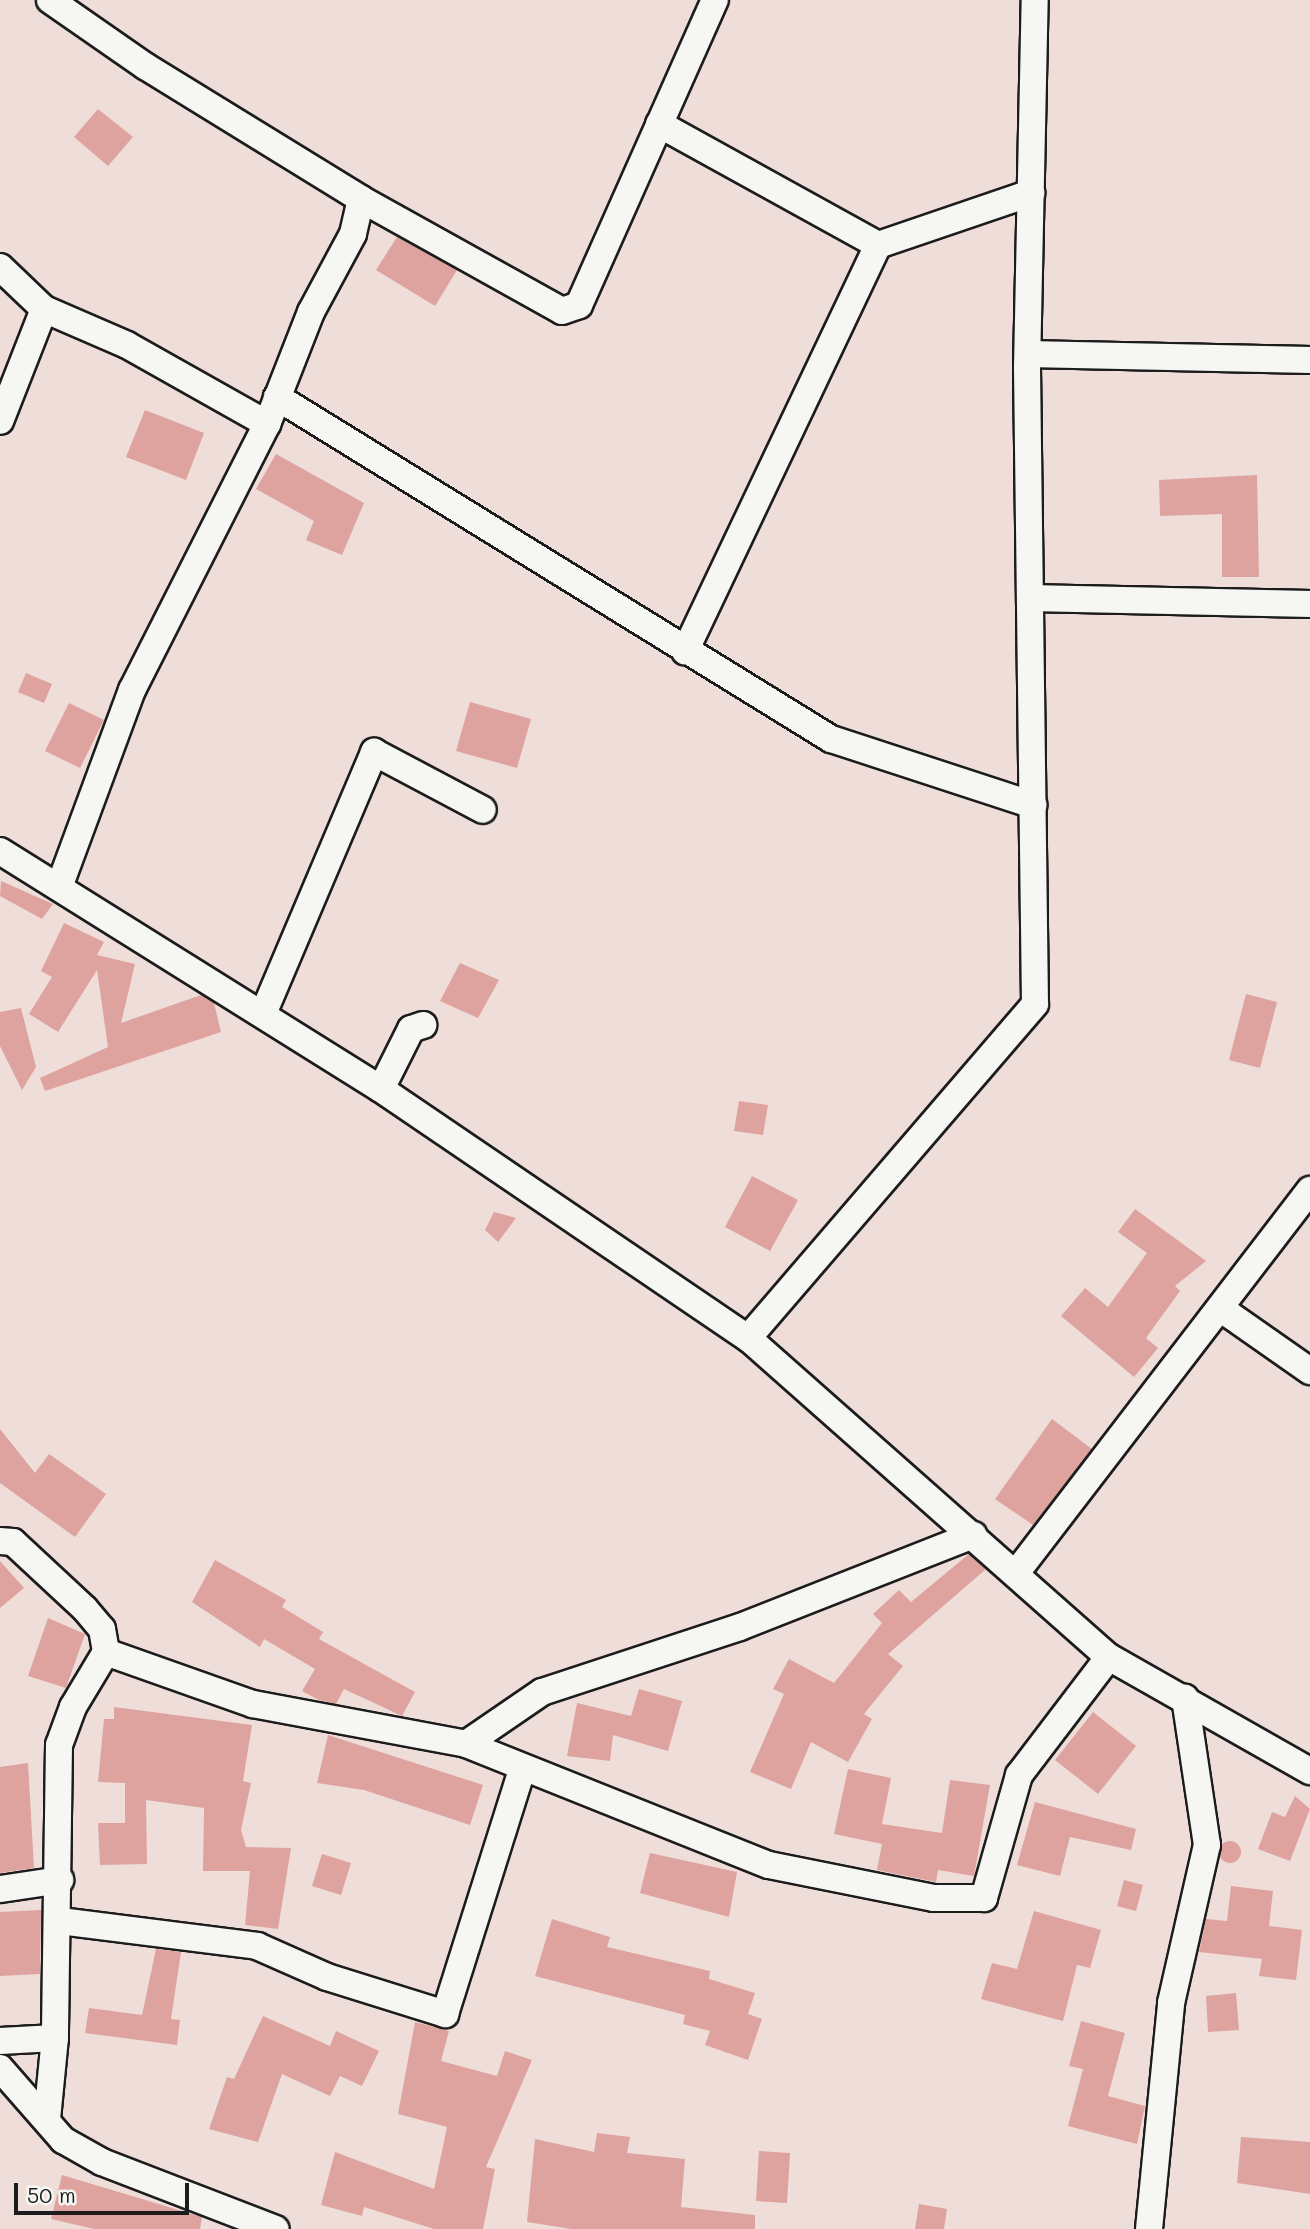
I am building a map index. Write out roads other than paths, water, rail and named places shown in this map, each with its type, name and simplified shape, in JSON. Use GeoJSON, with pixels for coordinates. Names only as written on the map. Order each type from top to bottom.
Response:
{"type":"FeatureCollection","features":[{"type":"Feature","properties":{"kind":"street"},"geometry":{"type":"LineString","coordinates":[[50,0],[145,66],[361,199],[562,312],[579,305],[715,0]]}},
{"type":"Feature","properties":{"kind":"street"},"geometry":{"type":"LineString","coordinates":[[748,1338],[1035,1004],[1028,354],[1035,0]]}},
{"type":"Feature","properties":{"kind":"street"},"geometry":{"type":"LineString","coordinates":[[659,124],[878,245]]}},
{"type":"Feature","properties":{"kind":"street"},"geometry":{"type":"LineString","coordinates":[[685,651],[878,245],[1031,193]]}},
{"type":"Feature","properties":{"kind":"street"},"geometry":{"type":"LineString","coordinates":[[60,885],[132,690],[267,424],[311,312],[353,234],[361,199]]}},
{"type":"Feature","properties":{"kind":"street"},"geometry":{"type":"LineString","coordinates":[[0,267],[44,309],[127,345],[267,424]]}},
{"type":"Feature","properties":{"kind":"street"},"geometry":{"type":"LineString","coordinates":[[0,421],[44,309]]}},
{"type":"Feature","properties":{"kind":"street"},"geometry":{"type":"LineString","coordinates":[[1028,354],[1310,359]]}},
{"type":"Feature","properties":{"kind":"street"},"geometry":{"type":"LineString","coordinates":[[277,397],[831,739],[1032,804]]}},
{"type":"Feature","properties":{"kind":"street"},"geometry":{"type":"LineString","coordinates":[[1030,598],[1310,604]]}},
{"type":"Feature","properties":{"kind":"street"},"geometry":{"type":"LineString","coordinates":[[263,1014],[374,752],[483,810]]}},
{"type":"Feature","properties":{"kind":"street"},"geometry":{"type":"LineString","coordinates":[[0,851],[60,885],[381,1089],[748,1338],[1109,1657],[1310,1771]]}},
{"type":"Feature","properties":{"kind":"street"},"geometry":{"type":"LineString","coordinates":[[381,1089],[411,1029],[423,1025]]}},
{"type":"Feature","properties":{"kind":"street"},"geometry":{"type":"LineString","coordinates":[[1016,1573],[1310,1190]]}},
{"type":"Feature","properties":{"kind":"street"},"geometry":{"type":"LineString","coordinates":[[1220,1308],[1310,1371]]}},
{"type":"Feature","properties":{"kind":"street"},"geometry":{"type":"LineString","coordinates":[[466,1744],[541,1692],[740,1627],[974,1535]]}},
{"type":"Feature","properties":{"kind":"street"},"geometry":{"type":"LineString","coordinates":[[0,1541],[13,1542],[85,1609],[102,1629],[106,1652],[83,1687],[59,1745],[60,1921],[55,2038],[47,2119]]}},
{"type":"Feature","properties":{"kind":"street"},"geometry":{"type":"LineString","coordinates":[[106,1652],[253,1704],[466,1744],[522,1770],[622,1803],[769,1865],[878,1892],[984,1898],[1019,1775],[1109,1657]]}},
{"type":"Feature","properties":{"kind":"street"},"geometry":{"type":"LineString","coordinates":[[1149,2229],[1171,2003],[1208,1844],[1185,1698]]}},
{"type":"Feature","properties":{"kind":"street"},"geometry":{"type":"LineString","coordinates":[[60,1921],[257,1946],[327,1977],[445,2014],[522,1770]]}},
{"type":"Feature","properties":{"kind":"street"},"geometry":{"type":"LineString","coordinates":[[0,1889],[60,1880]]}},
{"type":"Feature","properties":{"kind":"street"},"geometry":{"type":"LineString","coordinates":[[0,2041],[55,2038]]}},
{"type":"Feature","properties":{"kind":"street"},"geometry":{"type":"LineString","coordinates":[[0,2068],[63,2140],[102,2162],[272,2227]]}}]}
